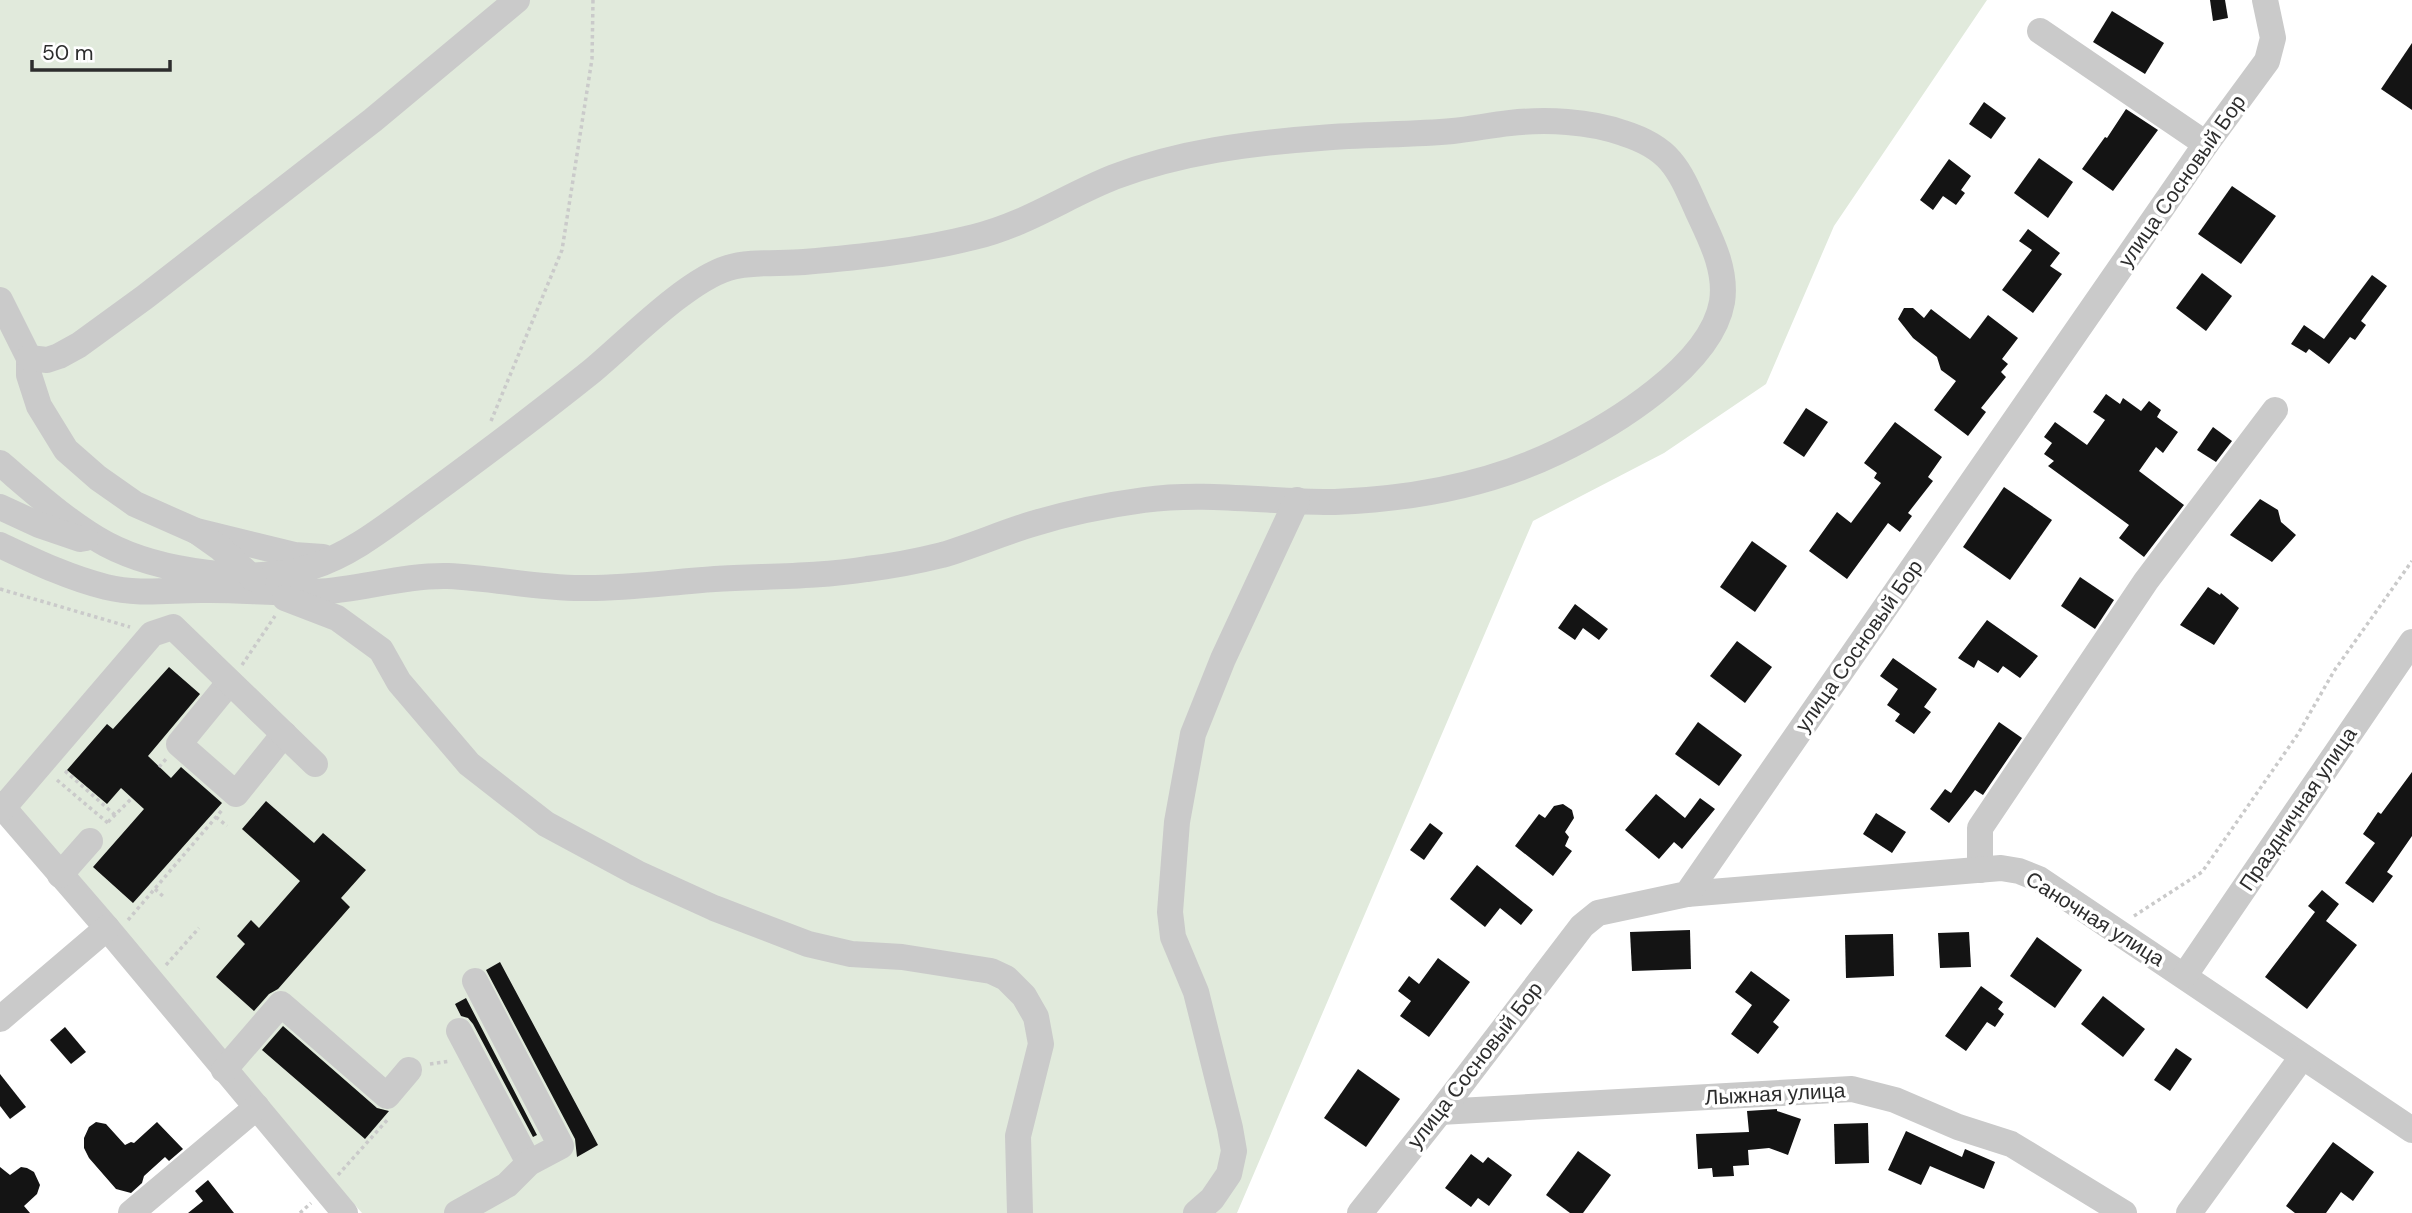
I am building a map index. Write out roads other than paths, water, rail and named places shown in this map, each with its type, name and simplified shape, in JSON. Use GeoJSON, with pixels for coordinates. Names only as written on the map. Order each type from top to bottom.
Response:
{"type":"FeatureCollection","features":[{"type":"Feature","properties":{"kind":"street"},"geometry":{"type":"LineString","coordinates":[[29,358],[47,360],[59,356],[79,345],[145,297],[373,120],[517,0]]}},
{"type":"Feature","properties":{"kind":"street","name":"улица Сосновый Бор"},"geometry":{"type":"LineString","coordinates":[[1360,1213],[1582,926],[1598,913],[1687,894],[2266,61],[2273,38],[2265,0]]}},
{"type":"Feature","properties":{"kind":"street"},"geometry":{"type":"LineString","coordinates":[[2040,31],[2206,144]]}},
{"type":"Feature","properties":{"kind":"street"},"geometry":{"type":"LineString","coordinates":[[0,545],[48,567],[104,587],[126,591],[156,592],[208,581],[257,582],[316,592],[383,580],[447,576],[535,586],[604,588],[859,571],[937,556],[1040,522],[1141,500],[1228,496],[1332,502],[1451,489],[1547,457],[1597,432],[1662,387],[1710,334],[1721,309],[1723,288],[1718,256],[1677,164],[1648,142],[1615,129],[1566,123],[1519,122],[1454,131],[1283,140],[1224,148],[1125,173],[1082,191],[1040,215],[977,237],[878,256],[731,267],[687,290],[595,369],[508,437],[339,556],[307,568],[264,575],[257,582]]}},
{"type":"Feature","properties":{"kind":"street"},"geometry":{"type":"LineString","coordinates":[[0,300],[29,358],[32,388],[52,429],[66,450],[117,492],[158,515],[196,531],[294,555],[339,556]]}},
{"type":"Feature","properties":{"kind":"street"},"geometry":{"type":"LineString","coordinates":[[1980,870],[1980,828],[2146,581],[2275,410]]}},
{"type":"Feature","properties":{"kind":"street"},"geometry":{"type":"LineString","coordinates":[[0,463],[94,537],[139,558],[208,581]]}},
{"type":"Feature","properties":{"kind":"street"},"geometry":{"type":"LineString","coordinates":[[1196,1213],[1212,1199],[1229,1174],[1234,1151],[1196,992],[1173,937],[1170,912],[1177,822],[1193,734],[1223,659],[1297,500]]}},
{"type":"Feature","properties":{"kind":"street"},"geometry":{"type":"LineString","coordinates":[[0,507],[39,525],[80,539],[94,537]]}},
{"type":"Feature","properties":{"kind":"street"},"geometry":{"type":"LineString","coordinates":[[196,531],[257,582],[337,618],[381,650],[399,682],[469,764],[547,824],[637,873],[714,908],[808,944],[851,954],[902,957],[991,971],[1006,978],[1024,996],[1036,1017],[1041,1044],[1018,1136],[1020,1213]]}},
{"type":"Feature","properties":{"kind":"street"},"geometry":{"type":"LineString","coordinates":[[315,764],[173,626],[152,634],[1,806],[345,1213]]}},
{"type":"Feature","properties":{"kind":"street","name":"Праздничная улица"},"geometry":{"type":"LineString","coordinates":[[2185,975],[2412,642]]}},
{"type":"Feature","properties":{"kind":"street"},"geometry":{"type":"LineString","coordinates":[[229,683],[179,744],[236,794],[284,734]]}},
{"type":"Feature","properties":{"kind":"street"},"geometry":{"type":"LineString","coordinates":[[60,875],[99,832]]}},
{"type":"Feature","properties":{"kind":"street","name":"Саночная улица"},"geometry":{"type":"LineString","coordinates":[[1687,894],[2001,868],[2020,871],[2039,879],[2185,975],[2412,1130]]}},
{"type":"Feature","properties":{"kind":"street"},"geometry":{"type":"LineString","coordinates":[[0,1018],[110,933]]}},
{"type":"Feature","properties":{"kind":"street"},"geometry":{"type":"LineString","coordinates":[[457,1213],[507,1185],[529,1163],[561,1146],[475,981]]}},
{"type":"Feature","properties":{"kind":"street"},"geometry":{"type":"LineString","coordinates":[[223,1070],[281,1004],[387,1096],[409,1070]]}},
{"type":"Feature","properties":{"kind":"street"},"geometry":{"type":"LineString","coordinates":[[458,1031],[529,1163]]}},
{"type":"Feature","properties":{"kind":"street"},"geometry":{"type":"LineString","coordinates":[[2189,1213],[2302,1057]]}},
{"type":"Feature","properties":{"kind":"street","name":"Лыжная улица"},"geometry":{"type":"LineString","coordinates":[[1440,1112],[1852,1089],[1895,1100],[1958,1127],[2011,1144],[2124,1213]]}},
{"type":"Feature","properties":{"kind":"street"},"geometry":{"type":"LineString","coordinates":[[131,1213],[257,1107]]}}]}
